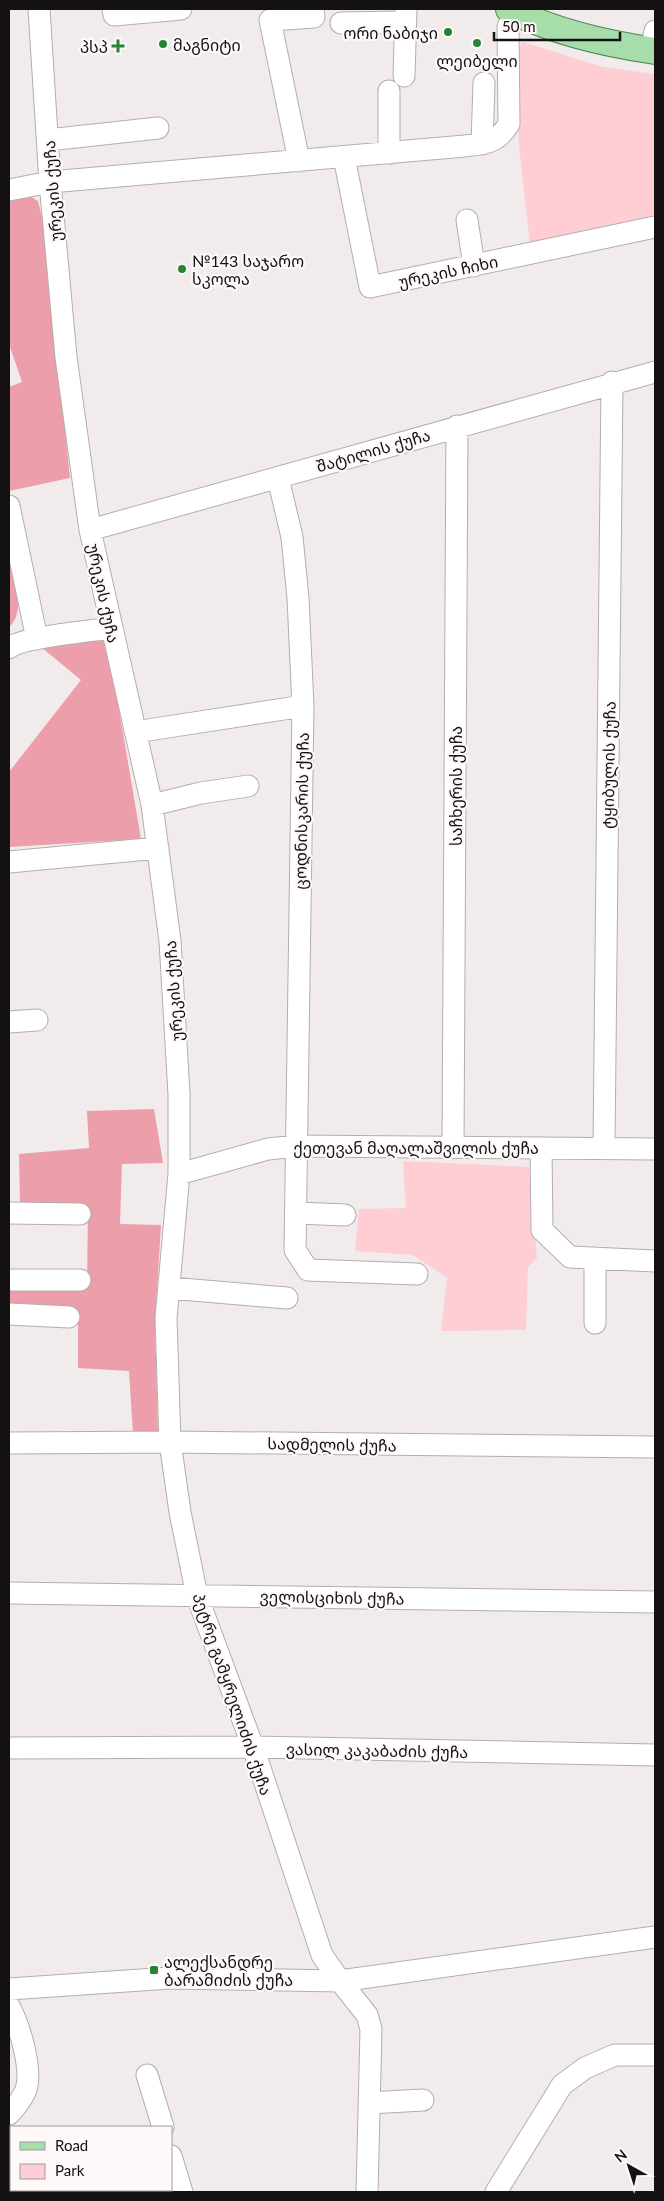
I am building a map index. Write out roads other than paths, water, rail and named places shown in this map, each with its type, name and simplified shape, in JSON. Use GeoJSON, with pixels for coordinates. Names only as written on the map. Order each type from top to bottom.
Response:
{"type":"FeatureCollection","features":[{"type":"Feature","properties":{"kind":"main road"},"geometry":{"type":"LineString","coordinates":[[513,10],[574,32],[654,44]]}},
{"type":"Feature","properties":{"kind":"street","name":"ურეკის ქუჩა"},"geometry":{"type":"LineString","coordinates":[[39,9],[50,182],[66,357],[90,530],[152,805],[170,942],[180,1094],[179,1174]]}},
{"type":"Feature","properties":{"kind":"street"},"geometry":{"type":"LineString","coordinates":[[113,9],[114,15],[181,9]]}},
{"type":"Feature","properties":{"kind":"street"},"geometry":{"type":"LineString","coordinates":[[298,161],[270,20],[314,17],[313,9]]}},
{"type":"Feature","properties":{"kind":"street"},"geometry":{"type":"LineString","coordinates":[[9,190],[50,182],[344,157],[491,142],[502,136],[510,124],[508,27],[513,10]]}},
{"type":"Feature","properties":{"kind":"street"},"geometry":{"type":"LineString","coordinates":[[341,23],[405,15],[404,76]]}},
{"type":"Feature","properties":{"kind":"street"},"geometry":{"type":"LineString","coordinates":[[474,145],[484,83]]}},
{"type":"Feature","properties":{"kind":"street"},"geometry":{"type":"LineString","coordinates":[[388,153],[389,91]]}},
{"type":"Feature","properties":{"kind":"street"},"geometry":{"type":"LineString","coordinates":[[48,140],[158,128]]}},
{"type":"Feature","properties":{"kind":"street","name":"ურეკის ჩიხი"},"geometry":{"type":"LineString","coordinates":[[344,157],[370,287],[655,227]]}},
{"type":"Feature","properties":{"kind":"street"},"geometry":{"type":"LineString","coordinates":[[467,220],[474,266]]}},
{"type":"Feature","properties":{"kind":"street","name":"შატილის ქუჩა"},"geometry":{"type":"LineString","coordinates":[[90,530],[612,382],[655,372]]}},
{"type":"Feature","properties":{"kind":"street","name":"ტყიბულის ქუჩა"},"geometry":{"type":"LineString","coordinates":[[604,1148],[612,382]]}},
{"type":"Feature","properties":{"kind":"street","name":"საჩხერის ქუჩა"},"geometry":{"type":"LineString","coordinates":[[453,1147],[457,426]]}},
{"type":"Feature","properties":{"kind":"street","name":"ცოდნისკარის ქუჩა"},"geometry":{"type":"LineString","coordinates":[[278,478],[292,537],[298,598],[303,706],[295,1250],[308,1270],[418,1274]]}},
{"type":"Feature","properties":{"kind":"street"},"geometry":{"type":"LineString","coordinates":[[9,506],[37,639]]}},
{"type":"Feature","properties":{"kind":"street"},"geometry":{"type":"LineString","coordinates":[[9,648],[13,645],[37,639],[112,628]]}},
{"type":"Feature","properties":{"kind":"street"},"geometry":{"type":"LineString","coordinates":[[135,732],[303,706]]}},
{"type":"Feature","properties":{"kind":"street"},"geometry":{"type":"LineString","coordinates":[[152,805],[201,793],[248,786]]}},
{"type":"Feature","properties":{"kind":"street"},"geometry":{"type":"LineString","coordinates":[[9,862],[158,848]]}},
{"type":"Feature","properties":{"kind":"street"},"geometry":{"type":"LineString","coordinates":[[9,1022],[36,1020]]}},
{"type":"Feature","properties":{"kind":"street","name":"ქეთევან მაღალაშვილის ქუჩა"},"geometry":{"type":"LineString","coordinates":[[179,1174],[268,1149],[296,1146],[655,1149]]}},
{"type":"Feature","properties":{"kind":"street"},"geometry":{"type":"LineString","coordinates":[[541,1148],[542,1230],[570,1257],[655,1260]]}},
{"type":"Feature","properties":{"kind":"street","name":"პეტრე გამყრელიძის ქუჩა"},"geometry":{"type":"LineString","coordinates":[[179,1174],[166,1318],[170,1442],[180,1512],[197,1596],[253,1747],[322,1955],[340,1982],[367,2014],[371,2029],[367,2192]]}},
{"type":"Feature","properties":{"kind":"street"},"geometry":{"type":"LineString","coordinates":[[9,1213],[80,1214]]}},
{"type":"Feature","properties":{"kind":"street"},"geometry":{"type":"LineString","coordinates":[[297,1213],[345,1215]]}},
{"type":"Feature","properties":{"kind":"street"},"geometry":{"type":"LineString","coordinates":[[595,1258],[595,1323]]}},
{"type":"Feature","properties":{"kind":"street"},"geometry":{"type":"LineString","coordinates":[[9,1280],[80,1280]]}},
{"type":"Feature","properties":{"kind":"street"},"geometry":{"type":"LineString","coordinates":[[170,1288],[288,1298]]}},
{"type":"Feature","properties":{"kind":"street"},"geometry":{"type":"LineString","coordinates":[[9,1314],[69,1317]]}},
{"type":"Feature","properties":{"kind":"street","name":"სადმელის ქუჩა"},"geometry":{"type":"LineString","coordinates":[[9,1443],[170,1442],[655,1447]]}},
{"type":"Feature","properties":{"kind":"street","name":"ველისციხის ქუჩა"},"geometry":{"type":"LineString","coordinates":[[9,1593],[655,1602]]}},
{"type":"Feature","properties":{"kind":"street","name":"ვასილ კაკაბაძის ქუჩა"},"geometry":{"type":"LineString","coordinates":[[9,1748],[253,1747],[655,1755]]}},
{"type":"Feature","properties":{"kind":"street"},"geometry":{"type":"LineString","coordinates":[[9,1989],[170,1978],[340,1982],[655,1937]]}},
{"type":"Feature","properties":{"kind":"street"},"geometry":{"type":"LineString","coordinates":[[9,2006],[22,2038],[27,2071],[26,2090],[9,2114]]}},
{"type":"Feature","properties":{"kind":"street"},"geometry":{"type":"LineString","coordinates":[[496,2192],[562,2085],[585,2068],[615,2055],[655,2055]]}},
{"type":"Feature","properties":{"kind":"street"},"geometry":{"type":"LineString","coordinates":[[147,2075],[163,2126]]}},
{"type":"Feature","properties":{"kind":"street"},"geometry":{"type":"LineString","coordinates":[[369,2103],[423,2100]]}},
{"type":"Feature","properties":{"kind":"street"},"geometry":{"type":"LineString","coordinates":[[172,2159],[182,2192]]}},
{"type":"Feature","properties":{"kind":"place","name":"ორი ნაბიჯი"},"geometry":{"type":"Point","coordinates":[448,32]}},
{"type":"Feature","properties":{"kind":"place","name":"ლეიბელი"},"geometry":{"type":"Point","coordinates":[477,43]}},
{"type":"Feature","properties":{"kind":"place","name":"მაგნიტი"},"geometry":{"type":"Point","coordinates":[163,44]}},
{"type":"Feature","properties":{"kind":"place","name":"პსპ"},"geometry":{"type":"Point","coordinates":[118,46]}},
{"type":"Feature","properties":{"kind":"place","name":"№143 საჯარო სკოლა"},"geometry":{"type":"Point","coordinates":[182,269]}},
{"type":"Feature","properties":{"kind":"place","name":"ალექსანდრე ბარამიძის ქუჩა"},"geometry":{"type":"Point","coordinates":[154,1970]}}]}
